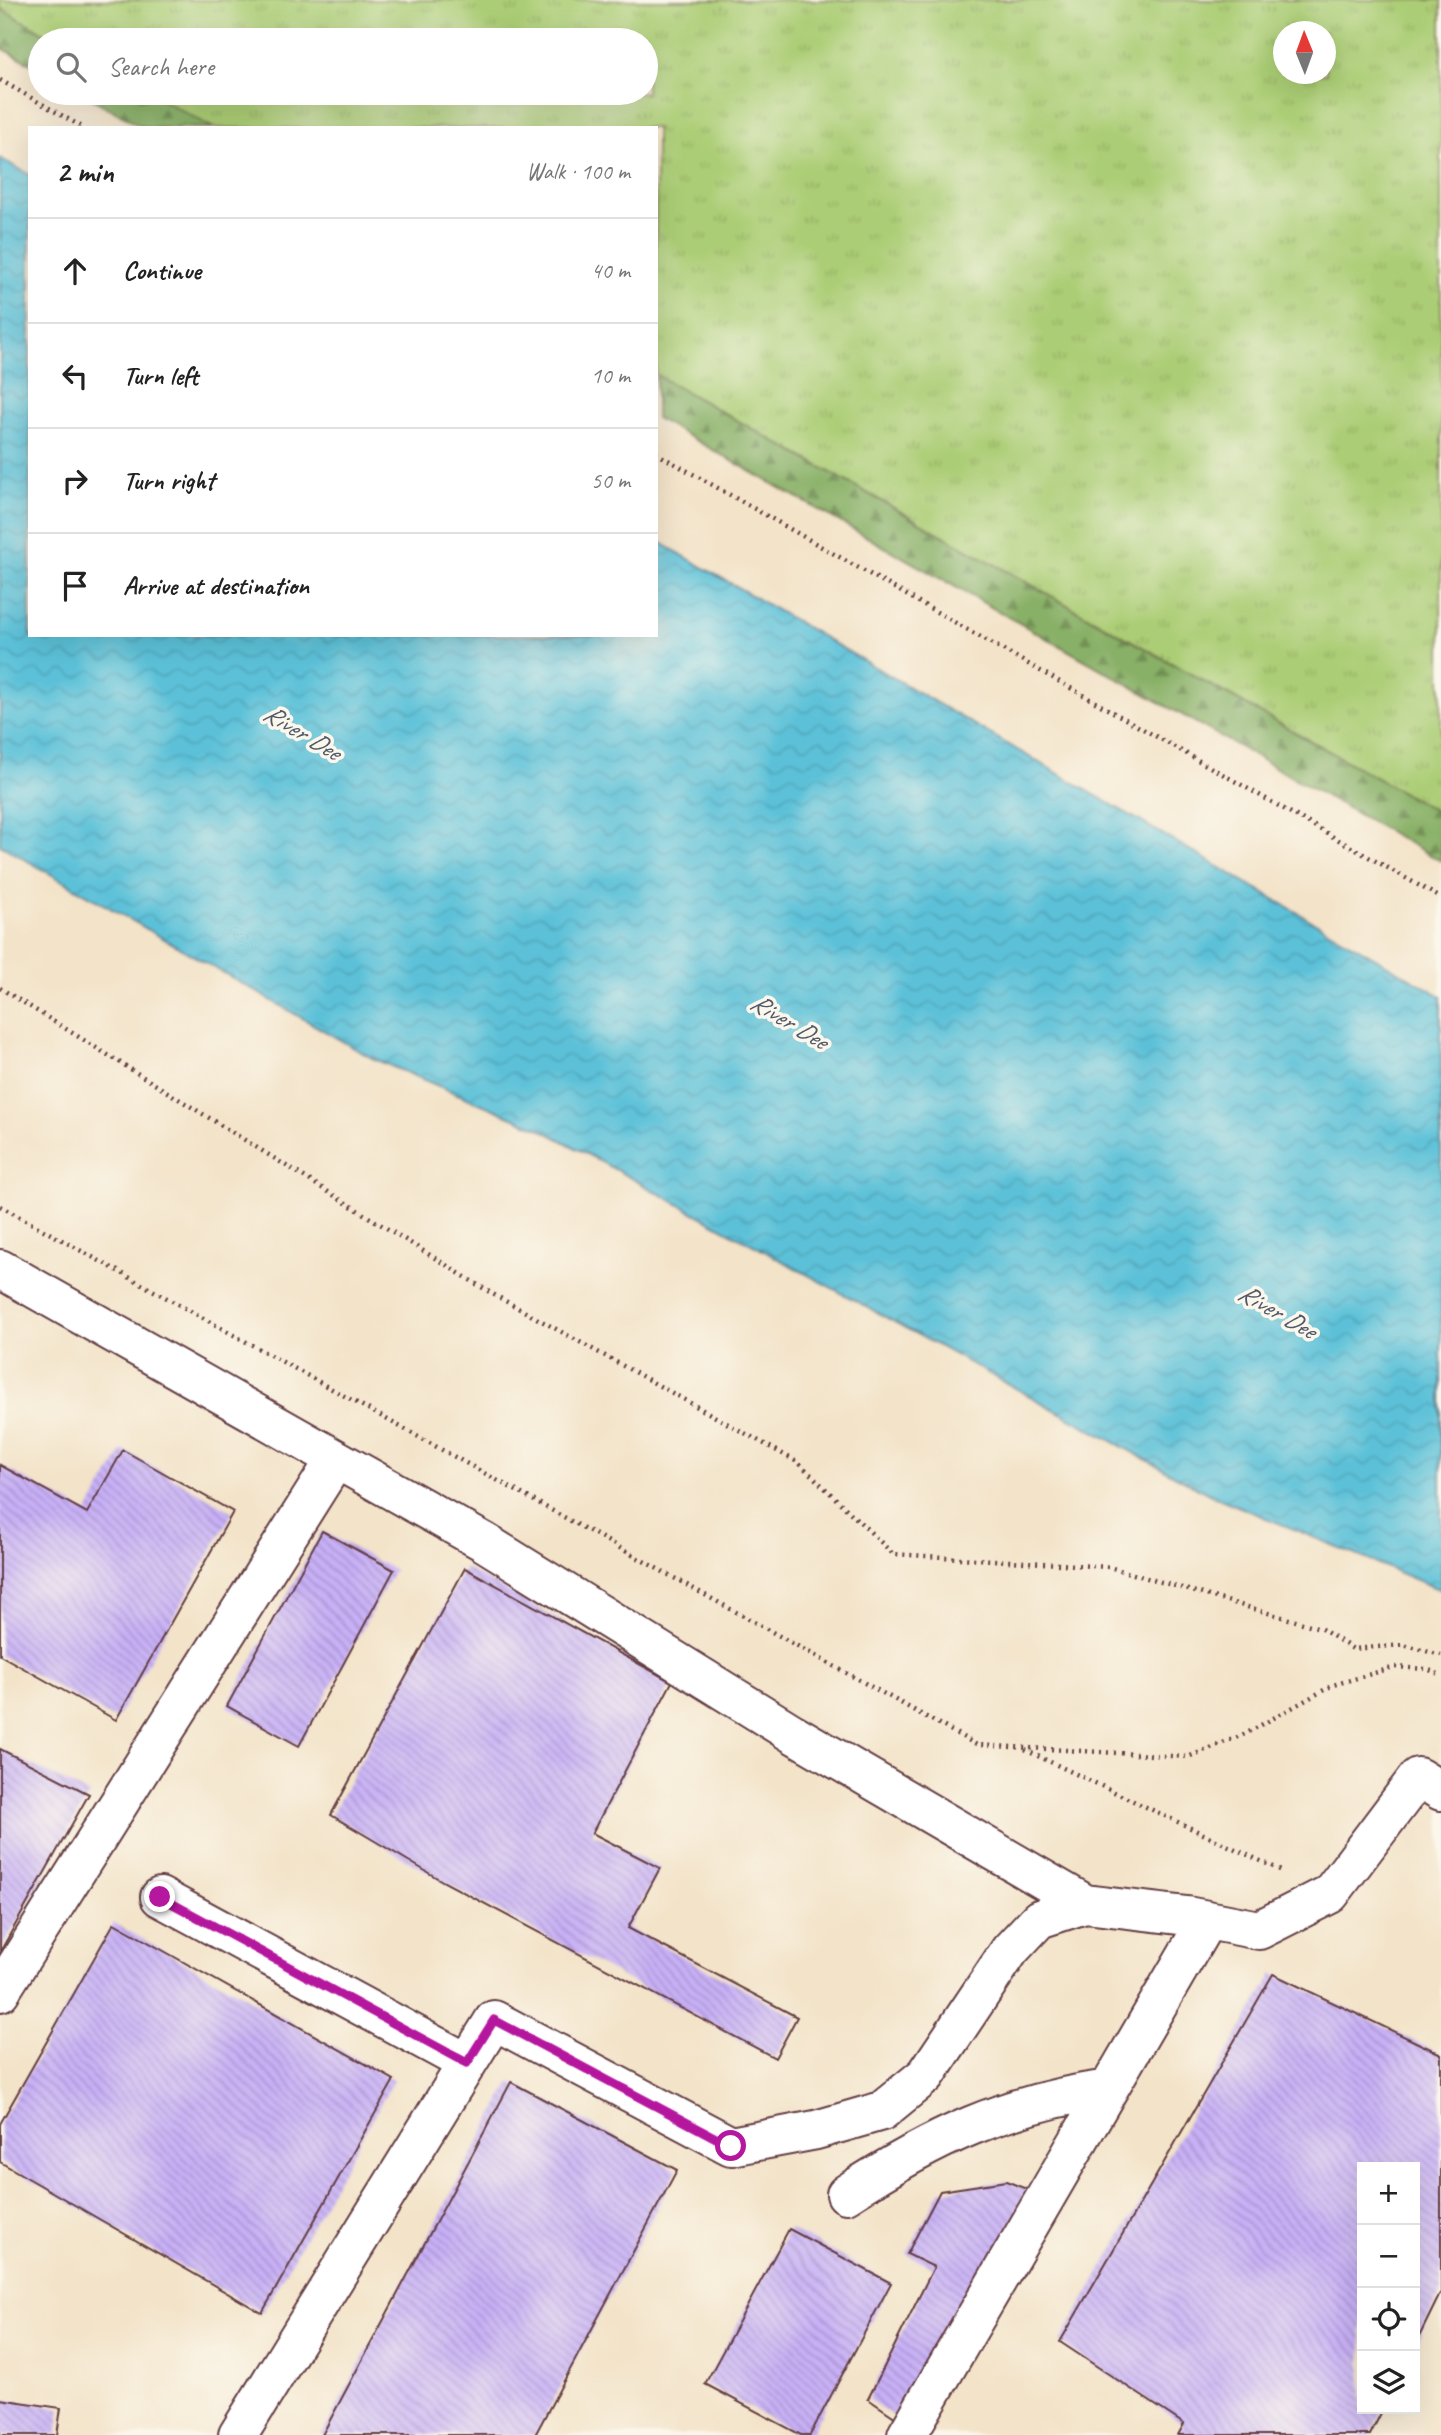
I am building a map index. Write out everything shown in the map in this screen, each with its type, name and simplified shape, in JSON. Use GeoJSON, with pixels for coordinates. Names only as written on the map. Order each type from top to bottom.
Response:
{"type":"FeatureCollection","features":[{"type":"Feature","properties":{"kind":"street"},"geometry":{"type":"LineString","coordinates":[[0,1269],[484,1542],[792,1733],[1085,1904],[1207,1920],[1259,1930],[1330,1894],[1429,1784]]}},
{"type":"Feature","properties":{"kind":"street"},"geometry":{"type":"LineString","coordinates":[[0,1992],[336,1459]]}},
{"type":"Feature","properties":{"kind":"street"},"geometry":{"type":"LineString","coordinates":[[160,1897],[467,2063]]}},
{"type":"Feature","properties":{"kind":"street"},"geometry":{"type":"LineString","coordinates":[[238,2435],[494,2020],[731,2146],[816,2130],[882,2111],[926,2075],[1010,1950],[1039,1919],[1085,1904]]}},
{"type":"Feature","properties":{"kind":"street"},"geometry":{"type":"LineString","coordinates":[[907,2435],[1207,1920]]}},
{"type":"Feature","properties":{"kind":"street"},"geometry":{"type":"LineString","coordinates":[[846,2194],[902,2157],[986,2118],[1052,2097],[1108,2089]]}},
{"type":"Feature","properties":{"kind":"path"},"geometry":{"type":"LineString","coordinates":[[0,80],[28,96]]}},
{"type":"Feature","properties":{"kind":"path"},"geometry":{"type":"LineString","coordinates":[[44,105],[80,126]]}},
{"type":"Feature","properties":{"kind":"path"},"geometry":{"type":"LineString","coordinates":[[658,454],[1441,898]]}},
{"type":"Feature","properties":{"kind":"path"},"geometry":{"type":"LineString","coordinates":[[0,988],[491,1293],[799,1463],[893,1554],[1109,1567],[1320,1629],[1353,1648],[1403,1645],[1441,1655]]}},
{"type":"Feature","properties":{"kind":"path"},"geometry":{"type":"LineString","coordinates":[[0,1206],[977,1745],[1188,1757],[1245,1734],[1333,1685],[1395,1667],[1427,1669],[1441,1675]]}},
{"type":"Feature","properties":{"kind":"path"},"geometry":{"type":"LineString","coordinates":[[1021,1748],[1330,1894]]}},
{"type":"Feature","properties":{"kind":"green space"},"geometry":{"type":"Polygon","coordinates":[[[0,0],[1441,0],[1441,814],[658,376],[658,126],[209,126],[172,105],[658,105],[658,28],[35,28],[0,8],[0,0]]]}},
{"type":"Feature","properties":{"kind":"green space"},"geometry":{"type":"Polygon","coordinates":[[[0,8],[35,28],[28,28],[28,62],[0,47],[0,8]]]}},
{"type":"Feature","properties":{"kind":"green space"},"geometry":{"type":"Polygon","coordinates":[[[103,105],[172,105],[209,126],[140,126],[103,105]]]}},
{"type":"Feature","properties":{"kind":"green space"},"geometry":{"type":"Polygon","coordinates":[[[658,376],[1441,814],[1441,861],[658,419],[658,376]]]}},
{"type":"Feature","properties":{"kind":"water","name":"River Dee"},"geometry":{"type":"Polygon","coordinates":[[[0,158],[28,174],[28,637],[658,637],[658,541],[1441,996],[1441,1590],[1211,1495],[541,1129],[372,1058],[0,845],[0,158]]]}},
{"type":"Feature","properties":{"kind":"building"},"geometry":{"type":"Polygon","coordinates":[[[123,1450],[233,1512],[116,1720],[0,1655],[0,1465],[87,1513],[123,1450]]]}},
{"type":"Feature","properties":{"kind":"building"},"geometry":{"type":"Polygon","coordinates":[[[322,1531],[394,1570],[299,1746],[227,1706],[322,1531]]]}},
{"type":"Feature","properties":{"kind":"building"},"geometry":{"type":"Polygon","coordinates":[[[465,1568],[672,1682],[592,1833],[660,1868],[628,1928],[797,2017],[775,2058],[444,1882],[331,1815],[465,1568]]]}},
{"type":"Feature","properties":{"kind":"building"},"geometry":{"type":"Polygon","coordinates":[[[0,1749],[89,1794],[0,1952],[0,1749]]]}},
{"type":"Feature","properties":{"kind":"building"},"geometry":{"type":"Polygon","coordinates":[[[114,1923],[394,2080],[262,2313],[0,2162],[0,2124],[114,1923]]]}},
{"type":"Feature","properties":{"kind":"building"},"geometry":{"type":"Polygon","coordinates":[[[1273,1974],[1441,2054],[1441,2292],[1420,2335],[1420,2162],[1357,2162],[1357,2414],[1380,2414],[1370,2435],[1178,2435],[1184,2424],[1060,2342],[1273,1974]]]}},
{"type":"Feature","properties":{"kind":"building"},"geometry":{"type":"Polygon","coordinates":[[[511,2082],[677,2170],[535,2435],[322,2435],[511,2082]]]}},
{"type":"Feature","properties":{"kind":"building"},"geometry":{"type":"Polygon","coordinates":[[[1006,2181],[1029,2190],[905,2424],[868,2399],[934,2267],[907,2254],[940,2191],[1006,2181]]]}},
{"type":"Feature","properties":{"kind":"building"},"geometry":{"type":"Polygon","coordinates":[[[789,2229],[891,2283],[810,2435],[801,2435],[705,2384],[789,2229]]]}},
{"type":"Feature","properties":{"kind":"building"},"geometry":{"type":"Polygon","coordinates":[[[0,2399],[61,2408],[57,2435],[0,2435],[0,2399]]]}},
{"type":"Feature","properties":{"kind":"route"},"geometry":{"type":"LineString","coordinates":[[160,1897],[467,2063],[494,2020],[731,2146]]}}]}
